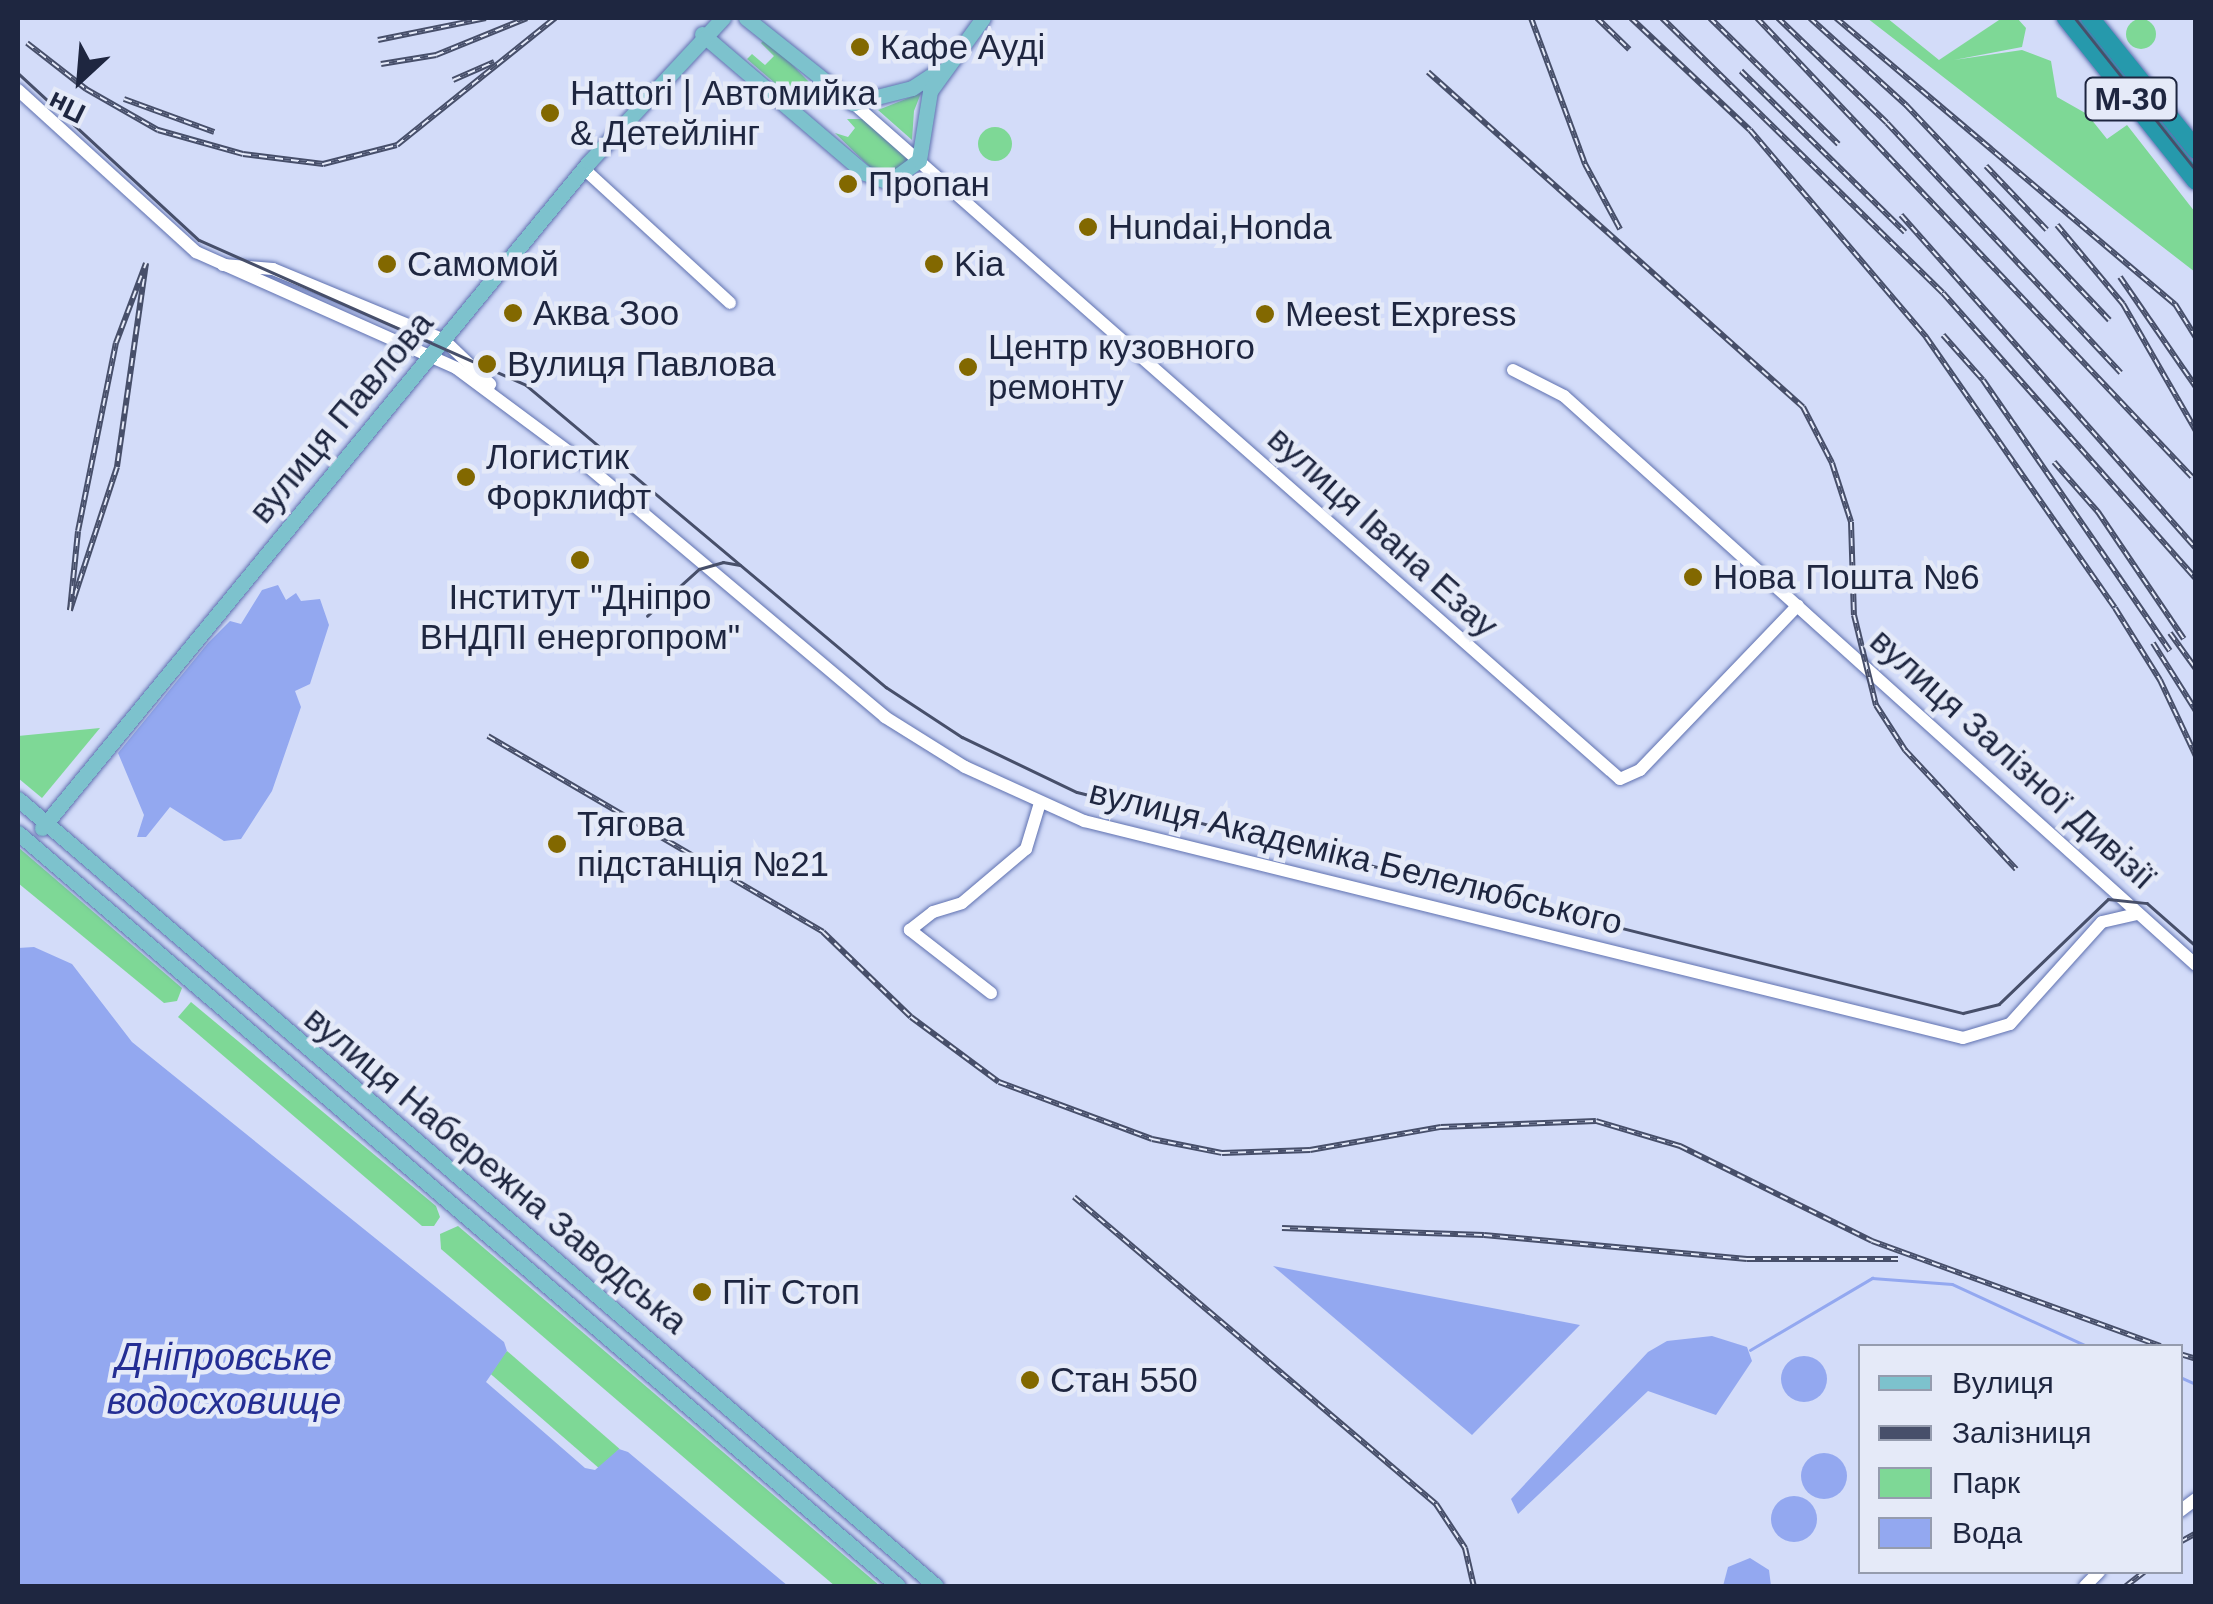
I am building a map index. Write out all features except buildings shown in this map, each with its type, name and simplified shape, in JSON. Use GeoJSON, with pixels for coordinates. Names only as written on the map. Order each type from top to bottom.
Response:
{"type":"FeatureCollection","features":[{"type":"Feature","properties":{"kind":"highway","name":"М-30"},"geometry":{"type":"LineString","coordinates":[[2066,18],[2196,182]]}},
{"type":"Feature","properties":{"kind":"highway","name":"М-30"},"geometry":{"type":"LineString","coordinates":[[2090,18],[2196,150]]}},
{"type":"Feature","properties":{"kind":"main road"},"geometry":{"type":"LineString","coordinates":[[723,18],[702,34],[874,179],[896,181],[918,160],[922,114],[945,65],[984,18]]}},
{"type":"Feature","properties":{"kind":"main road","name":"вулиця Івана Езау"},"geometry":{"type":"LineString","coordinates":[[746,18],[853,102]]}},
{"type":"Feature","properties":{"kind":"main road","name":"вулиця Павлова"},"geometry":{"type":"LineString","coordinates":[[24,838],[46,823],[584,169],[702,34]]}},
{"type":"Feature","properties":{"kind":"main road"},"geometry":{"type":"LineString","coordinates":[[853,102],[912,88],[945,65]]}},
{"type":"Feature","properties":{"kind":"main road","name":"вулиця Набережна Заводська"},"geometry":{"type":"LineString","coordinates":[[18,799],[936,1586]]}},
{"type":"Feature","properties":{"kind":"main road","name":"вулиця Набережна Заводська"},"geometry":{"type":"LineString","coordinates":[[24,838],[898,1586]]}},
{"type":"Feature","properties":{"kind":"street","name":"вулиця Академіка Белелюбського"},"geometry":{"type":"LineString","coordinates":[[18,90],[169,232],[221,265],[432,353],[506,400]]}},
{"type":"Feature","properties":{"kind":"street","name":"вулиця Івана Езау"},"geometry":{"type":"LineString","coordinates":[[853,102],[1620,780],[1640,770],[1798,605]]}},
{"type":"Feature","properties":{"kind":"street"},"geometry":{"type":"LineString","coordinates":[[584,169],[730,303]]}},
{"type":"Feature","properties":{"kind":"street","name":"вулиця Академіка Белелюбського"},"geometry":{"type":"LineString","coordinates":[[221,265],[273,269],[444,340],[506,400],[872,707],[965,767],[1040,804],[1225,860],[1963,1038],[2010,1024],[2096,928],[2120,913],[2136,914]]}},
{"type":"Feature","properties":{"kind":"street","name":"вулиця Залізної Дивізії"},"geometry":{"type":"LineString","coordinates":[[1514,370],[1564,396],[2196,965]]}},
{"type":"Feature","properties":{"kind":"street"},"geometry":{"type":"LineString","coordinates":[[991,994],[910,930],[933,912],[962,903],[1026,849],[1040,804]]}},
{"type":"Feature","properties":{"kind":"green space"},"geometry":{"type":"Polygon","coordinates":[[[1867,18],[1887,18],[1939,60],[2002,18],[2017,18],[2026,28],[2022,47],[1954,60],[2022,50],[2051,61],[2057,97],[2087,114],[2107,139],[2127,125],[2195,212],[2195,272],[1867,18]]]}},
{"type":"Feature","properties":{"kind":"green space"},"geometry":{"type":"Polygon","coordinates":[[[2141,19],[2152,23],[2156,34],[2152,45],[2141,49],[2130,45],[2126,34],[2130,23],[2141,19]]]}},
{"type":"Feature","properties":{"kind":"green space"},"geometry":{"type":"Polygon","coordinates":[[[766,38],[809,82],[805,96],[790,96],[747,59],[752,54],[765,65],[774,56],[761,43],[766,38]]]}},
{"type":"Feature","properties":{"kind":"green space"},"geometry":{"type":"Polygon","coordinates":[[[921,93],[914,111],[912,140],[878,110],[921,93]]]}},
{"type":"Feature","properties":{"kind":"green space"},"geometry":{"type":"Polygon","coordinates":[[[847,119],[866,119],[909,159],[893,172],[872,169],[835,133],[848,137],[855,128],[847,119]]]}},
{"type":"Feature","properties":{"kind":"green space"},"geometry":{"type":"Polygon","coordinates":[[[995,127],[1007,132],[1012,144],[1007,156],[995,161],[983,156],[978,144],[983,132],[995,127]]]}},
{"type":"Feature","properties":{"kind":"green space"},"geometry":{"type":"Polygon","coordinates":[[[100,728],[42,798],[18,778],[18,736],[100,728]]]}},
{"type":"Feature","properties":{"kind":"green space"},"geometry":{"type":"Polygon","coordinates":[[[18,847],[182,988],[177,1001],[164,1003],[18,883],[18,847]]]}},
{"type":"Feature","properties":{"kind":"green space"},"geometry":{"type":"Polygon","coordinates":[[[191,1002],[436,1206],[440,1217],[434,1226],[422,1226],[178,1017],[191,1002]]]}},
{"type":"Feature","properties":{"kind":"green space"},"geometry":{"type":"Polygon","coordinates":[[[458,1226],[880,1586],[835,1586],[738,1504],[441,1249],[440,1234],[458,1226]]]}},
{"type":"Feature","properties":{"kind":"green space"},"geometry":{"type":"Polygon","coordinates":[[[507,1351],[619,1449],[601,1470],[489,1372],[507,1351]]]}},
{"type":"Feature","properties":{"kind":"water"},"geometry":{"type":"Polygon","coordinates":[[[278,585],[286,600],[296,593],[301,601],[320,599],[329,625],[310,684],[295,691],[301,707],[272,791],[241,839],[224,841],[170,807],[146,837],[137,837],[144,815],[118,753],[208,643],[230,621],[241,624],[262,590],[278,585]]]}},
{"type":"Feature","properties":{"kind":"water","name":"Дніпровське водосховище"},"geometry":{"type":"Polygon","coordinates":[[[34,947],[72,964],[132,1042],[504,1342],[507,1351],[486,1382],[585,1468],[595,1470],[619,1449],[628,1452],[788,1586],[18,1586],[18,948],[34,947]]]}},
{"type":"Feature","properties":{"kind":"water"},"geometry":{"type":"Polygon","coordinates":[[[1273,1266],[1580,1325],[1472,1435],[1273,1266]]]}},
{"type":"Feature","properties":{"kind":"water"},"geometry":{"type":"Polygon","coordinates":[[[1712,1336],[1747,1347],[1752,1361],[1716,1415],[1648,1391],[1518,1514],[1511,1499],[1648,1352],[1667,1341],[1712,1336]]]}},
{"type":"Feature","properties":{"kind":"water"},"geometry":{"type":"Polygon","coordinates":[[[1804,1356],[1820,1363],[1827,1379],[1820,1395],[1804,1402],[1788,1395],[1781,1379],[1788,1363],[1804,1356]]]}},
{"type":"Feature","properties":{"kind":"water"},"geometry":{"type":"Polygon","coordinates":[[[1824,1453],[1840,1460],[1847,1476],[1840,1492],[1824,1499],[1808,1492],[1801,1476],[1808,1460],[1824,1453]]]}},
{"type":"Feature","properties":{"kind":"water"},"geometry":{"type":"Polygon","coordinates":[[[1794,1496],[1810,1503],[1817,1519],[1810,1535],[1794,1542],[1778,1535],[1771,1519],[1778,1503],[1794,1496]]]}},
{"type":"Feature","properties":{"kind":"water"},"geometry":{"type":"Polygon","coordinates":[[[1750,1558],[1769,1570],[1771,1586],[1723,1586],[1728,1567],[1750,1558]]]}},
{"type":"Feature","properties":{"kind":"waterway"},"geometry":{"type":"LineString","coordinates":[[1750,1350],[1872,1278],[1952,1284],[2083,1344]]}},
{"type":"Feature","properties":{"kind":"waterway"},"geometry":{"type":"LineString","coordinates":[[2183,1378],[2196,1384]]}},
{"type":"Feature","properties":{"kind":"tram line"},"geometry":{"type":"LineString","coordinates":[[2075,18],[2196,170]]}},
{"type":"Feature","properties":{"kind":"tram line"},"geometry":{"type":"LineString","coordinates":[[18,73],[199,240],[526,385],[886,687],[962,737],[1077,792],[1963,1013],[1999,1004],[2108,899],[2147,903],[2196,946]]}},
{"type":"Feature","properties":{"kind":"tram line"},"geometry":{"type":"LineString","coordinates":[[647,616],[699,569],[723,562],[740,565]]}},
{"type":"Feature","properties":{"kind":"railway"},"geometry":{"type":"LineString","coordinates":[[378,40],[486,18]]}},
{"type":"Feature","properties":{"kind":"railway"},"geometry":{"type":"LineString","coordinates":[[381,64],[436,55],[527,18]]}},
{"type":"Feature","properties":{"kind":"railway"},"geometry":{"type":"LineString","coordinates":[[27,43],[86,89],[158,130],[243,154],[323,164],[397,145],[555,18]]}},
{"type":"Feature","properties":{"kind":"railway"},"geometry":{"type":"LineString","coordinates":[[1531,18],[1585,164],[1620,229]]}},
{"type":"Feature","properties":{"kind":"railway"},"geometry":{"type":"LineString","coordinates":[[1597,18],[1629,49]]}},
{"type":"Feature","properties":{"kind":"railway"},"geometry":{"type":"LineString","coordinates":[[1631,18],[1750,130],[1926,337],[2115,608],[2160,680],[2196,756]]}},
{"type":"Feature","properties":{"kind":"railway"},"geometry":{"type":"LineString","coordinates":[[1662,18],[1943,293],[2196,579]]}},
{"type":"Feature","properties":{"kind":"railway"},"geometry":{"type":"LineString","coordinates":[[1710,18],[1838,144]]}},
{"type":"Feature","properties":{"kind":"railway"},"geometry":{"type":"LineString","coordinates":[[1757,18],[2192,477]]}},
{"type":"Feature","properties":{"kind":"railway"},"geometry":{"type":"LineString","coordinates":[[1778,18],[1887,123],[2121,373]]}},
{"type":"Feature","properties":{"kind":"railway"},"geometry":{"type":"LineString","coordinates":[[1810,18],[1906,105],[2109,320]]}},
{"type":"Feature","properties":{"kind":"railway"},"geometry":{"type":"LineString","coordinates":[[1836,18],[2175,304],[2196,338]]}},
{"type":"Feature","properties":{"kind":"railway"},"geometry":{"type":"LineString","coordinates":[[453,80],[494,62]]}},
{"type":"Feature","properties":{"kind":"railway"},"geometry":{"type":"LineString","coordinates":[[1741,71],[1905,232]]}},
{"type":"Feature","properties":{"kind":"railway"},"geometry":{"type":"LineString","coordinates":[[1428,72],[1803,407],[1832,463],[1851,522],[1854,615],[1876,705],[1905,750],[2016,869]]}},
{"type":"Feature","properties":{"kind":"railway"},"geometry":{"type":"LineString","coordinates":[[124,99],[214,132]]}},
{"type":"Feature","properties":{"kind":"railway"},"geometry":{"type":"LineString","coordinates":[[1986,166],[2047,230]]}},
{"type":"Feature","properties":{"kind":"railway"},"geometry":{"type":"LineString","coordinates":[[1901,215],[2196,549]]}},
{"type":"Feature","properties":{"kind":"railway"},"geometry":{"type":"LineString","coordinates":[[2057,225],[2123,304],[2196,431]]}},
{"type":"Feature","properties":{"kind":"railway"},"geometry":{"type":"LineString","coordinates":[[146,263],[117,467],[70,610],[78,531],[116,343],[146,263]]}},
{"type":"Feature","properties":{"kind":"railway"},"geometry":{"type":"LineString","coordinates":[[2120,277],[2196,387]]}},
{"type":"Feature","properties":{"kind":"railway"},"geometry":{"type":"LineString","coordinates":[[1943,335],[1983,380],[2170,651]]}},
{"type":"Feature","properties":{"kind":"railway"},"geometry":{"type":"LineString","coordinates":[[2054,462],[2098,512],[2184,639]]}},
{"type":"Feature","properties":{"kind":"railway"},"geometry":{"type":"LineString","coordinates":[[2170,633],[2196,669]]}},
{"type":"Feature","properties":{"kind":"railway"},"geometry":{"type":"LineString","coordinates":[[2153,643],[2196,711]]}},
{"type":"Feature","properties":{"kind":"railway"},"geometry":{"type":"LineString","coordinates":[[488,736],[823,932],[911,1017],[999,1082],[1152,1139],[1222,1153],[1310,1150],[1441,1127],[1596,1121],[1680,1146],[1872,1241],[2155,1344]]}},
{"type":"Feature","properties":{"kind":"railway"},"geometry":{"type":"LineString","coordinates":[[1074,1197],[1436,1504],[1465,1548],[1474,1586]]}},
{"type":"Feature","properties":{"kind":"railway"},"geometry":{"type":"LineString","coordinates":[[1282,1228],[1484,1235],[1747,1259],[1898,1259]]}},
{"type":"Feature","properties":{"kind":"railway"},"geometry":{"type":"LineString","coordinates":[[2183,1355],[2196,1359]]}},
{"type":"Feature","properties":{"kind":"railway"},"geometry":{"type":"LineString","coordinates":[[2183,1540],[2196,1533]]}},
{"type":"Feature","properties":{"kind":"railway"},"geometry":{"type":"LineString","coordinates":[[2126,1586],[2141,1574]]}},
{"type":"Feature","properties":{"kind":"place","name":"Кафе Ауді"},"geometry":{"type":"Point","coordinates":[860,47]}},
{"type":"Feature","properties":{"kind":"place","name":"Hattori | Автомийка & Детейлінг"},"geometry":{"type":"Point","coordinates":[550,113]}},
{"type":"Feature","properties":{"kind":"place","name":"Пропан"},"geometry":{"type":"Point","coordinates":[848,184]}},
{"type":"Feature","properties":{"kind":"place","name":"Hundai,Honda"},"geometry":{"type":"Point","coordinates":[1088,227]}},
{"type":"Feature","properties":{"kind":"place","name":"Самомой"},"geometry":{"type":"Point","coordinates":[387,264]}},
{"type":"Feature","properties":{"kind":"place","name":"Kia"},"geometry":{"type":"Point","coordinates":[934,264]}},
{"type":"Feature","properties":{"kind":"place","name":"Аква Зоо"},"geometry":{"type":"Point","coordinates":[513,313]}},
{"type":"Feature","properties":{"kind":"place","name":"Meest Express"},"geometry":{"type":"Point","coordinates":[1265,314]}},
{"type":"Feature","properties":{"kind":"place","name":"Вулиця Павлова"},"geometry":{"type":"Point","coordinates":[487,364]}},
{"type":"Feature","properties":{"kind":"place","name":"Центр кузовного ремонту"},"geometry":{"type":"Point","coordinates":[968,367]}},
{"type":"Feature","properties":{"kind":"place","name":"Логистик Форклифт"},"geometry":{"type":"Point","coordinates":[466,477]}},
{"type":"Feature","properties":{"kind":"place","name":"Інститут \"Дніпро ВНДПІ енергопром\""},"geometry":{"type":"Point","coordinates":[580,560]}},
{"type":"Feature","properties":{"kind":"place","name":"Нова Пошта №6"},"geometry":{"type":"Point","coordinates":[1693,577]}},
{"type":"Feature","properties":{"kind":"place","name":"Тягова пiдстанцiя №21"},"geometry":{"type":"Point","coordinates":[557,844]}},
{"type":"Feature","properties":{"kind":"place","name":"Піт Стоп"},"geometry":{"type":"Point","coordinates":[702,1292]}},
{"type":"Feature","properties":{"kind":"place","name":"Стан 550"},"geometry":{"type":"Point","coordinates":[1030,1380]}}]}
